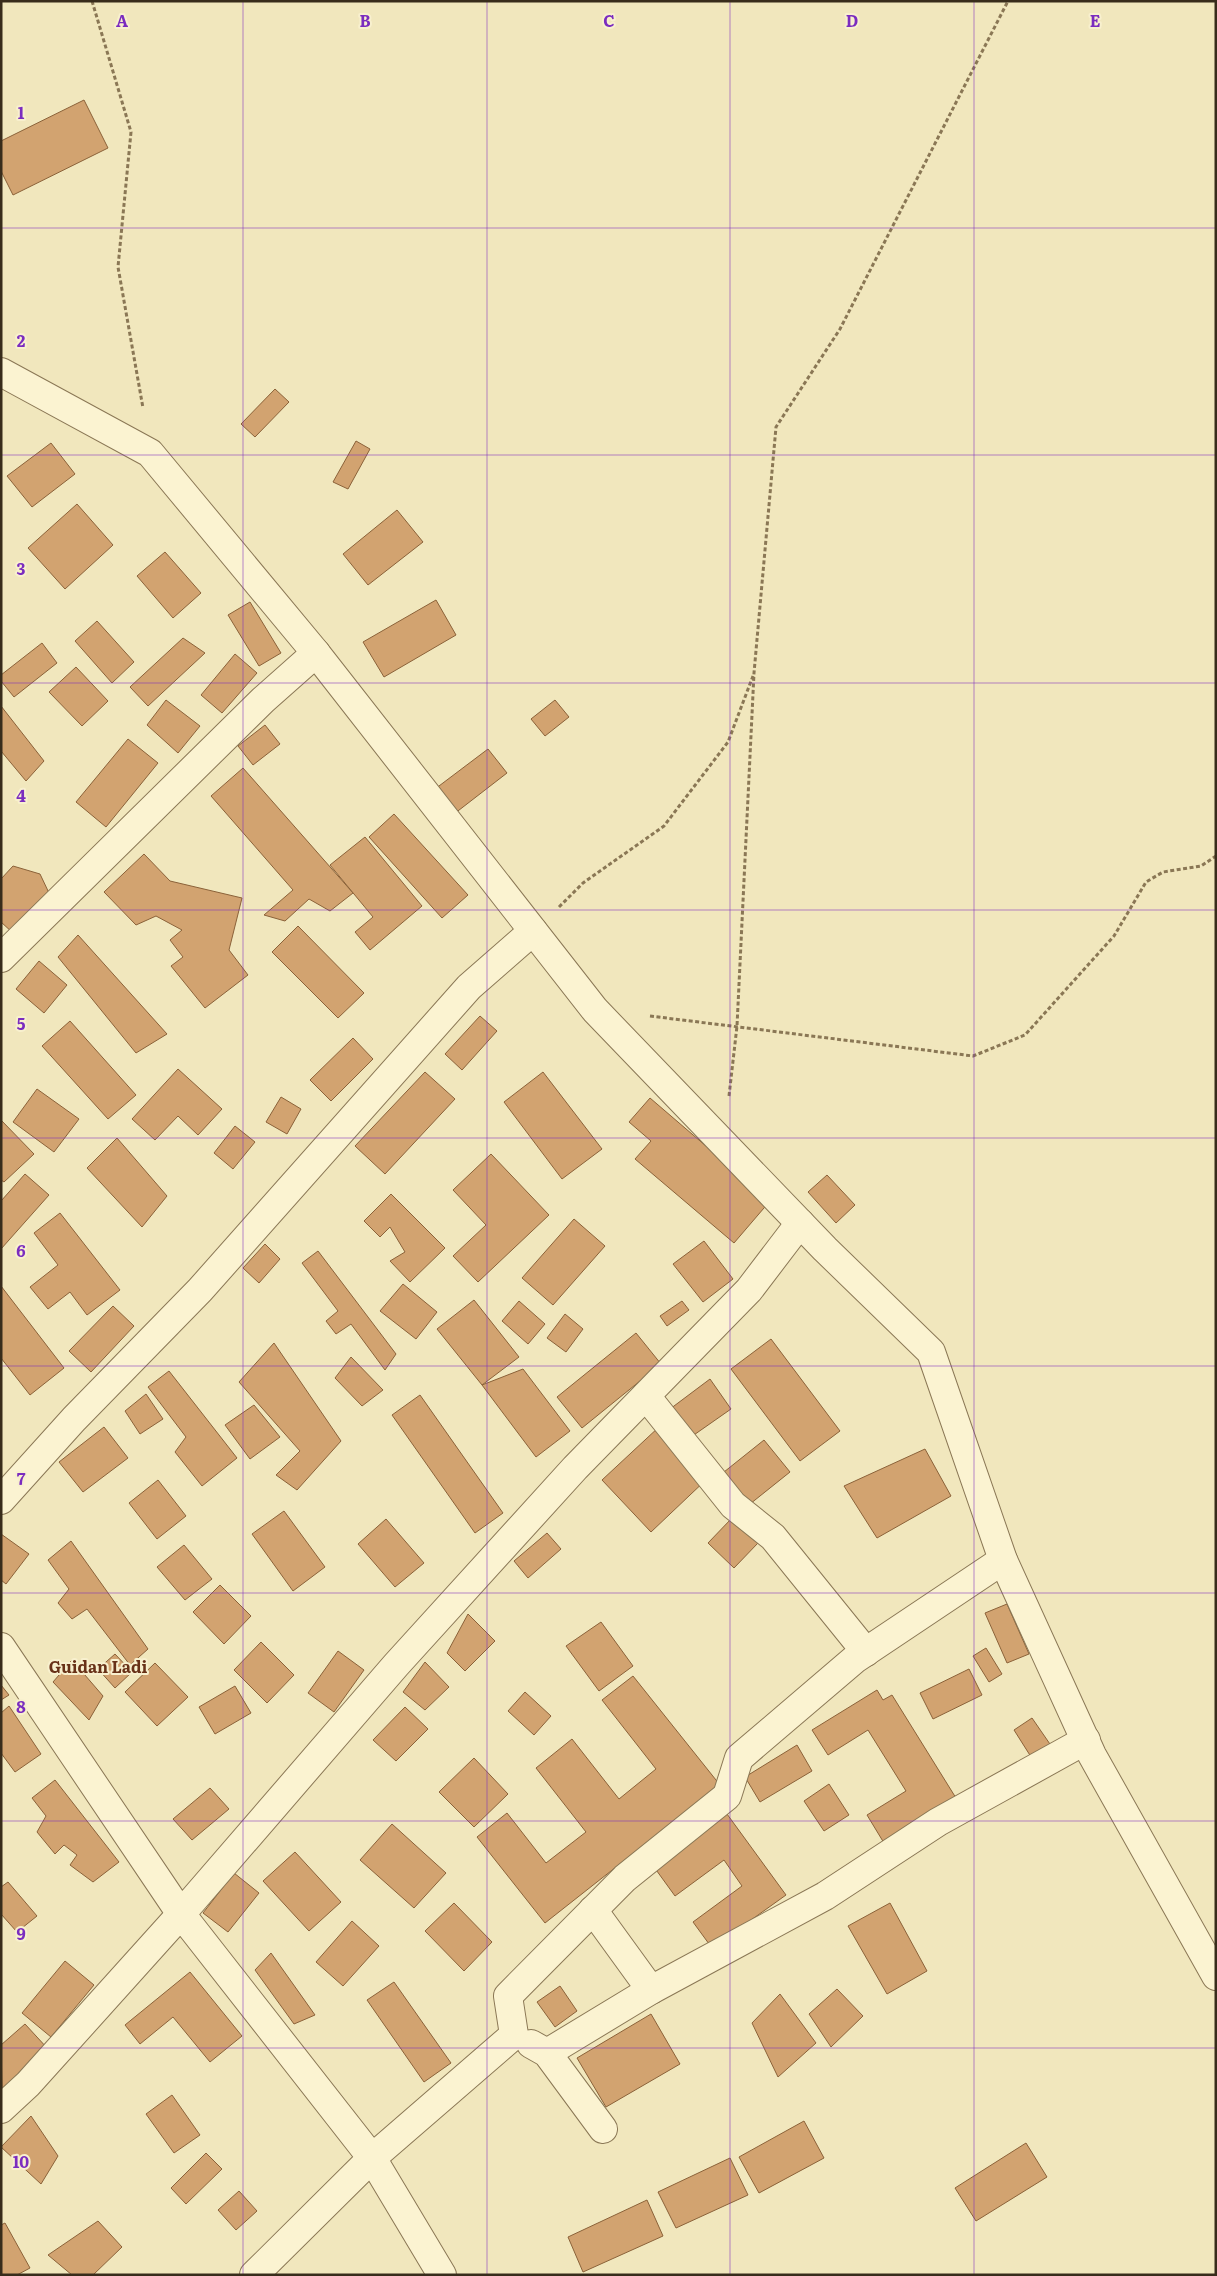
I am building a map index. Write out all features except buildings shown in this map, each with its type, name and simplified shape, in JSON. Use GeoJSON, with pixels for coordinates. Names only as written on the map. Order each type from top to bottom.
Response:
{"type":"FeatureCollection","features":[{"type":"Feature","properties":{"kind":"street"},"geometry":{"type":"LineString","coordinates":[[1,372],[150,453],[316,653],[595,1010],[800,1223],[931,1352],[1003,1560],[1086,1740],[1216,1976]]}},
{"type":"Feature","properties":{"kind":"street"},"geometry":{"type":"LineString","coordinates":[[1,958],[263,700],[316,653]]}},
{"type":"Feature","properties":{"kind":"street"},"geometry":{"type":"LineString","coordinates":[[1,1500],[74,1419],[200,1290],[469,987],[533,931]]}},
{"type":"Feature","properties":{"kind":"street"},"geometry":{"type":"LineString","coordinates":[[1,2109],[28,2084],[181,1914],[396,1665],[575,1468],[749,1290],[800,1223]]}},
{"type":"Feature","properties":{"kind":"street"},"geometry":{"type":"LineString","coordinates":[[646,1396],[733,1505],[773,1537],[866,1652]]}},
{"type":"Feature","properties":{"kind":"street"},"geometry":{"type":"LineString","coordinates":[[514,2036],[508,1996],[624,1878],[727,1796],[739,1758],[855,1659],[1003,1560]]}},
{"type":"Feature","properties":{"kind":"street"},"geometry":{"type":"LineString","coordinates":[[1,1647],[181,1914],[372,2158],[442,2275]]}},
{"type":"Feature","properties":{"kind":"street"},"geometry":{"type":"LineString","coordinates":[[547,2053],[651,1990],[824,1896],[938,1822],[1086,1740]]}},
{"type":"Feature","properties":{"kind":"street"},"geometry":{"type":"LineString","coordinates":[[593,1910],[651,1990]]}},
{"type":"Feature","properties":{"kind":"street"},"geometry":{"type":"LineString","coordinates":[[514,2036],[547,2053],[603,2130]]}},
{"type":"Feature","properties":{"kind":"street"},"geometry":{"type":"LineString","coordinates":[[254,2275],[372,2158],[514,2036]]}},
{"type":"Feature","properties":{"kind":"path"},"geometry":{"type":"LineString","coordinates":[[92,1],[131,132],[118,267],[150,453]]}},
{"type":"Feature","properties":{"kind":"path"},"geometry":{"type":"LineString","coordinates":[[724,1144],[737,1026],[754,673],[776,427],[840,328],[1008,1]]}},
{"type":"Feature","properties":{"kind":"path"},"geometry":{"type":"LineString","coordinates":[[533,931],[583,883],[664,826],[728,742],[754,673]]}},
{"type":"Feature","properties":{"kind":"path"},"geometry":{"type":"LineString","coordinates":[[595,1010],[973,1056],[1025,1035],[1114,936],[1146,882],[1163,872],[1202,866],[1216,856]]}},
{"type":"Feature","properties":{"kind":"district","name":"Guidan Ladi"},"geometry":{"type":"Point","coordinates":[98,1666]}}]}
